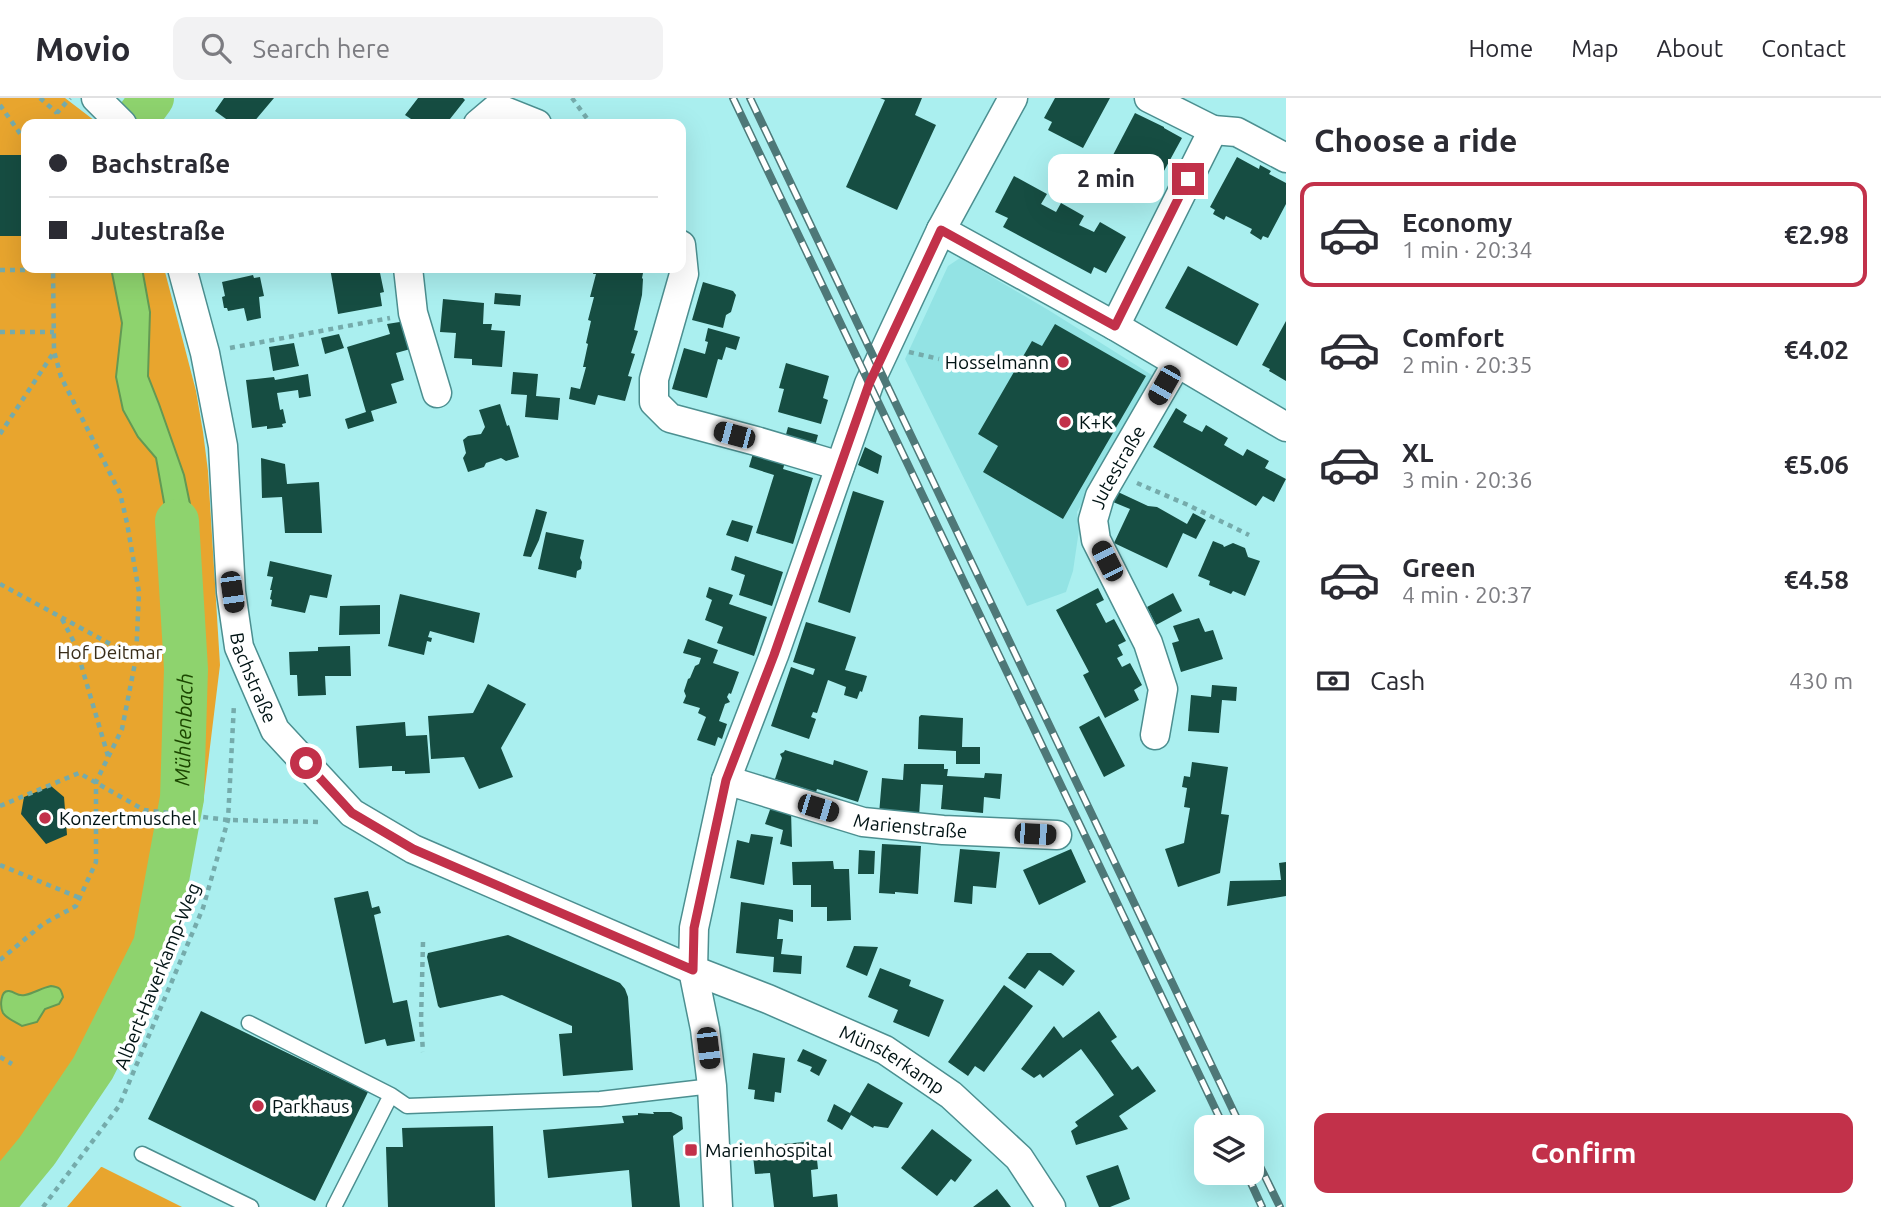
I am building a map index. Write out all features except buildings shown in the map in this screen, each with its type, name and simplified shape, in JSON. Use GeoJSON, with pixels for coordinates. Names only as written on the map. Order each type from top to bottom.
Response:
{"type":"FeatureCollection","features":[{"type":"Feature","properties":{"kind":"street"},"geometry":{"type":"LineString","coordinates":[[96,98],[116,119]]}},
{"type":"Feature","properties":{"kind":"street"},"geometry":{"type":"LineString","coordinates":[[718,1207],[712,1086],[705,1029],[693,970],[694,928],[726,780],[774,655],[869,384],[941,230],[1013,98]]}},
{"type":"Feature","properties":{"kind":"street"},"geometry":{"type":"LineString","coordinates":[[1149,98],[1213,130],[1237,132],[1286,158]]}},
{"type":"Feature","properties":{"kind":"street"},"geometry":{"type":"LineString","coordinates":[[484,119],[497,108],[524,119]]}},
{"type":"Feature","properties":{"kind":"street"},"geometry":{"type":"LineString","coordinates":[[1115,326],[1213,130]]}},
{"type":"Feature","properties":{"kind":"street"},"geometry":{"type":"LineString","coordinates":[[941,230],[1115,326],[1286,427]]}},
{"type":"Feature","properties":{"kind":"street","name":"Bachstraße"},"geometry":{"type":"LineString","coordinates":[[183,273],[205,353],[223,446],[232,592],[239,648],[275,730],[352,813],[413,849],[693,970]]}},
{"type":"Feature","properties":{"kind":"street"},"geometry":{"type":"LineString","coordinates":[[409,273],[413,313],[437,393]]}},
{"type":"Feature","properties":{"kind":"street"},"geometry":{"type":"LineString","coordinates":[[684,273],[654,379],[654,402],[670,418],[840,466]]}},
{"type":"Feature","properties":{"kind":"street","name":"Jutestraße"},"geometry":{"type":"LineString","coordinates":[[1156,735],[1163,689],[1149,643],[1096,540],[1093,520],[1100,496],[1177,363]]}},
{"type":"Feature","properties":{"kind":"street","name":"Marienstraße"},"geometry":{"type":"LineString","coordinates":[[726,780],[863,822],[943,830],[1058,835]]}},
{"type":"Feature","properties":{"kind":"street","name":"Münsterkamp"},"geometry":{"type":"LineString","coordinates":[[693,970],[885,1050],[951,1095],[1019,1158],[1051,1207]]}},
{"type":"Feature","properties":{"kind":"lane"},"geometry":{"type":"LineString","coordinates":[[249,1023],[391,1095],[407,1106],[600,1100],[712,1086]]}},
{"type":"Feature","properties":{"kind":"lane"},"geometry":{"type":"LineString","coordinates":[[334,1207],[391,1095]]}},
{"type":"Feature","properties":{"kind":"lane"},"geometry":{"type":"LineString","coordinates":[[142,1154],[251,1207]]}},
{"type":"Feature","properties":{"kind":"path"},"geometry":{"type":"LineString","coordinates":[[40,98],[57,113]]}},
{"type":"Feature","properties":{"kind":"path"},"geometry":{"type":"LineString","coordinates":[[56,119],[57,113],[70,98]]}},
{"type":"Feature","properties":{"kind":"path"},"geometry":{"type":"LineString","coordinates":[[572,98],[587,119]]}},
{"type":"Feature","properties":{"kind":"path"},"geometry":{"type":"LineString","coordinates":[[0,105],[21,135]]}},
{"type":"Feature","properties":{"kind":"path"},"geometry":{"type":"LineString","coordinates":[[0,270],[21,270]]}},
{"type":"Feature","properties":{"kind":"path"},"geometry":{"type":"LineString","coordinates":[[0,960],[43,924],[76,906],[80,898],[96,862],[96,782],[122,729],[136,658],[139,592],[128,523],[120,493],[61,377],[54,351],[53,273]]}},
{"type":"Feature","properties":{"kind":"path"},"geometry":{"type":"LineString","coordinates":[[205,353],[413,313]]}},
{"type":"Feature","properties":{"kind":"path"},"geometry":{"type":"LineString","coordinates":[[0,332],[54,332]]}},
{"type":"Feature","properties":{"kind":"path"},"geometry":{"type":"LineString","coordinates":[[0,434],[54,351]]}},
{"type":"Feature","properties":{"kind":"path"},"geometry":{"type":"LineString","coordinates":[[1114,473],[1249,535]]}},
{"type":"Feature","properties":{"kind":"path"},"geometry":{"type":"LineString","coordinates":[[0,584],[136,658]]}},
{"type":"Feature","properties":{"kind":"path"},"geometry":{"type":"LineString","coordinates":[[61,617],[75,644],[108,757]]}},
{"type":"Feature","properties":{"kind":"path","name":"Albert-Haverkamp-Weg"},"geometry":{"type":"LineString","coordinates":[[43,1207],[120,1106],[203,908],[228,820],[234,699]]}},
{"type":"Feature","properties":{"kind":"path"},"geometry":{"type":"LineString","coordinates":[[0,806],[79,773],[144,810],[228,820],[322,822]]}},
{"type":"Feature","properties":{"kind":"path"},"geometry":{"type":"LineString","coordinates":[[0,865],[80,898]]}},
{"type":"Feature","properties":{"kind":"path"},"geometry":{"type":"LineString","coordinates":[[423,942],[423,1052]]}},
{"type":"Feature","properties":{"kind":"path"},"geometry":{"type":"LineString","coordinates":[[0,1057],[12,1064]]}},
{"type":"Feature","properties":{"kind":"shaded area"},"geometry":{"type":"Polygon","coordinates":[[[960,258],[1155,377],[1077,512],[1079,530],[1073,571],[1066,592],[1027,606],[905,359],[948,266],[960,258]]]}},
{"type":"Feature","properties":{"kind":"shaded area"},"geometry":{"type":"Polygon","coordinates":[[[112,273],[143,273],[150,312],[148,376],[184,475],[190,504],[195,580],[165,582],[171,541],[156,458],[138,437],[123,410],[116,377],[122,323],[112,273]]]}},
{"type":"Feature","properties":{"kind":"shaded area"},"geometry":{"type":"Polygon","coordinates":[[[51,986],[60,989],[63,997],[59,1004],[45,1009],[37,1022],[22,1026],[3,1013],[2,999],[6,991],[22,995],[51,986]]]}},
{"type":"Feature","properties":{"kind":"green space","name":"Hof Deitmar"},"geometry":{"type":"Polygon","coordinates":[[[0,98],[65,98],[92,119],[21,119],[21,273],[165,273],[196,391],[203,432],[208,471],[220,665],[203,804],[155,945],[92,1098],[10,1207],[0,1207],[0,98]]]}},
{"type":"Feature","properties":{"kind":"green space"},"geometry":{"type":"Polygon","coordinates":[[[102,1167],[182,1207],[67,1207],[102,1167]]]}},
{"type":"Feature","properties":{"kind":"waterway","name":"Mühlenbach"},"geometry":{"type":"LineString","coordinates":[[137,119],[152,98]]}},
{"type":"Feature","properties":{"kind":"waterway","name":"Mühlenbach"},"geometry":{"type":"LineString","coordinates":[[0,1196],[37,1151],[93,1068],[155,945],[182,798],[186,669],[177,521]]}},
{"type":"Feature","properties":{"kind":"railway"},"geometry":{"type":"LineString","coordinates":[[733,98],[1218,1115]]}},
{"type":"Feature","properties":{"kind":"railway"},"geometry":{"type":"LineString","coordinates":[[750,98],[1235,1115]]}},
{"type":"Feature","properties":{"kind":"railway"},"geometry":{"type":"LineString","coordinates":[[1264,1174],[1280,1207]]}},
{"type":"Feature","properties":{"kind":"railway"},"geometry":{"type":"LineString","coordinates":[[1252,1185],[1262,1207]]}},
{"type":"Feature","properties":{"kind":"place","name":"Hosselmann"},"geometry":{"type":"Point","coordinates":[1063,362]}},
{"type":"Feature","properties":{"kind":"place","name":"K+K"},"geometry":{"type":"Point","coordinates":[1065,422]}},
{"type":"Feature","properties":{"kind":"place","name":"Konzertmuschel"},"geometry":{"type":"Point","coordinates":[45,818]}},
{"type":"Feature","properties":{"kind":"place","name":"Parkhaus"},"geometry":{"type":"Point","coordinates":[258,1106]}},
{"type":"Feature","properties":{"kind":"place","name":"Marienhospital"},"geometry":{"type":"Point","coordinates":[691,1150]}},
{"type":"Feature","properties":{"kind":"route"},"geometry":{"type":"LineString","coordinates":[[306,763],[352,813],[413,849],[693,970],[694,928],[726,780],[774,655],[869,384],[941,230],[1115,326],[1188,179]]}}]}
